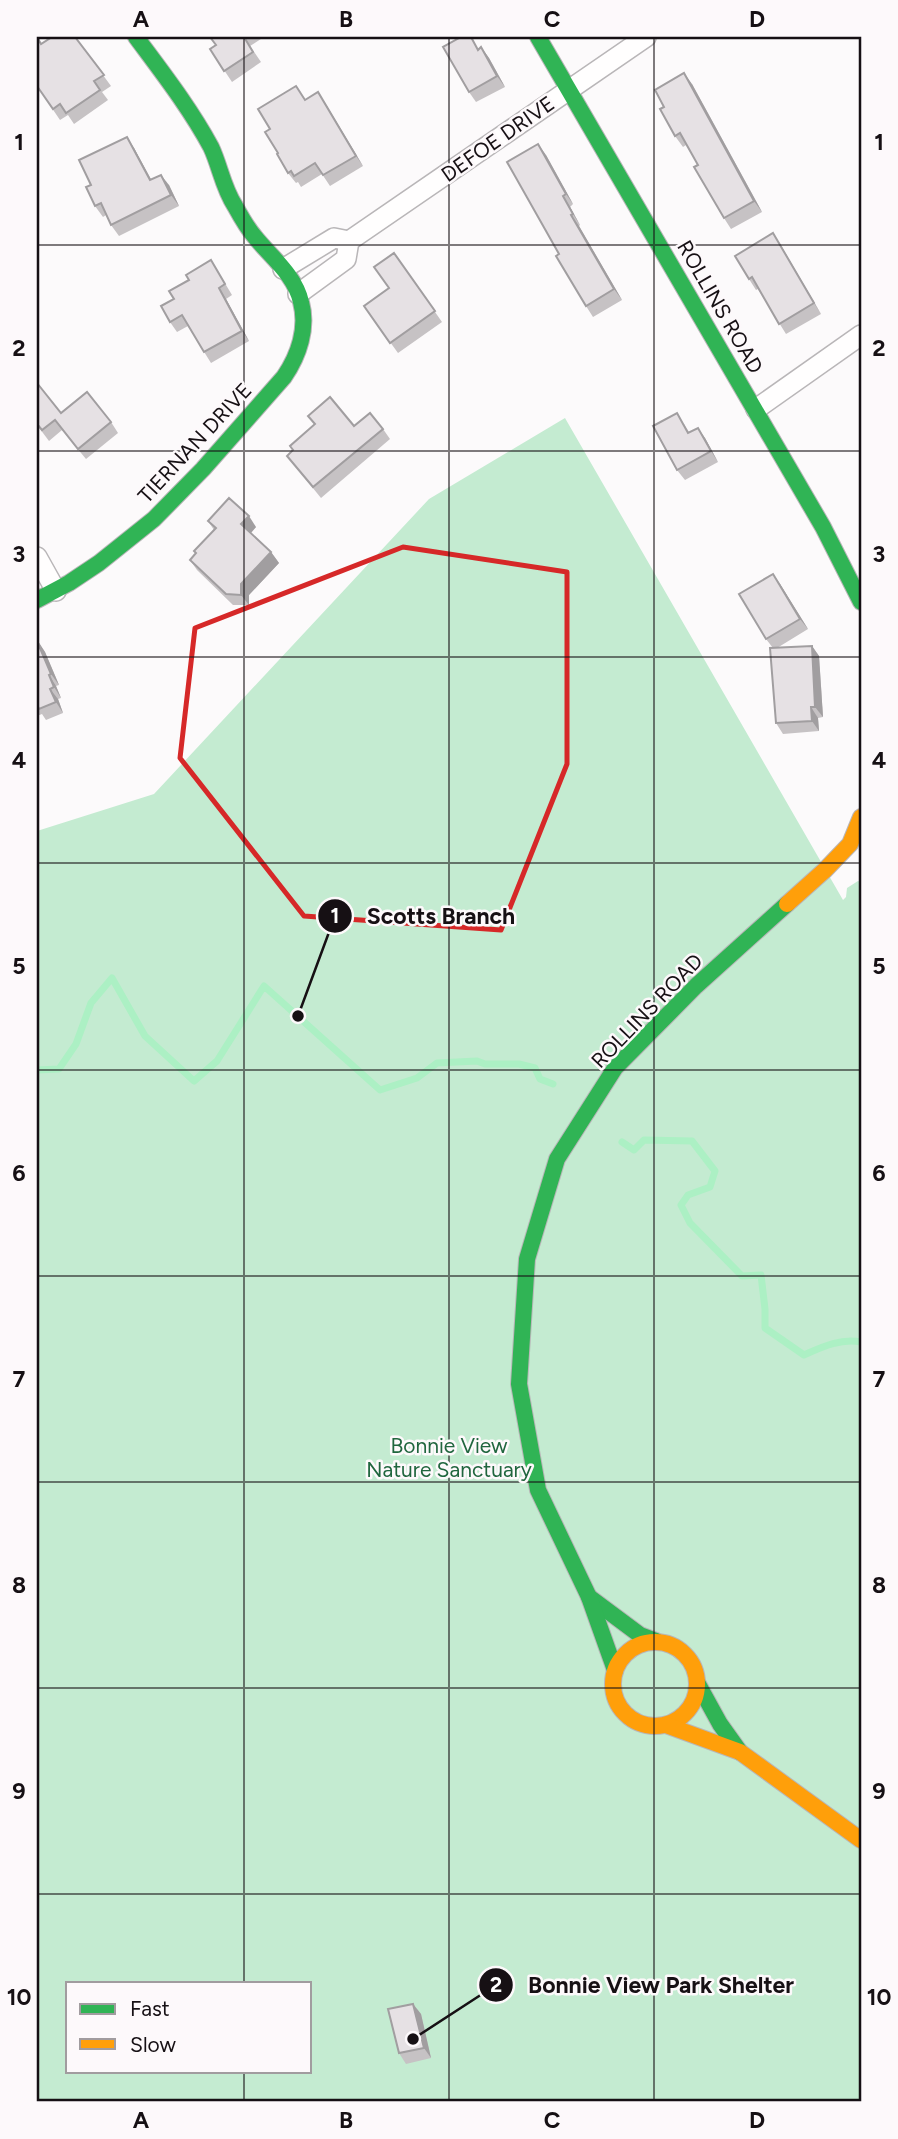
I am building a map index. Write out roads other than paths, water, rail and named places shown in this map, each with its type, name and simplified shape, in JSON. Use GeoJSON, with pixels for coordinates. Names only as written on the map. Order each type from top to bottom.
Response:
{"type":"FeatureCollection","features":[{"type":"Feature","properties":{"kind":"street","name":"TIERNAN DRIVE"},"geometry":{"type":"LineString","coordinates":[[37,600],[94,569],[140,532],[183,492],[283,377],[298,353],[303,332],[302,303],[298,294],[276,259],[254,236],[232,201],[212,149],[184,102],[136,37]]}},
{"type":"Feature","properties":{"kind":"street","name":"ROLLINS ROAD"},"geometry":{"type":"LineString","coordinates":[[538,37],[756,409],[823,527],[861,602]]}},
{"type":"Feature","properties":{"kind":"street","name":"DEFOE DRIVE"},"geometry":{"type":"LineString","coordinates":[[283,269],[334,238],[349,241],[646,37]]}},
{"type":"Feature","properties":{"kind":"street","name":"DEFOE DRIVE"},"geometry":{"type":"LineString","coordinates":[[298,294],[346,259],[349,241]]}},
{"type":"Feature","properties":{"kind":"street"},"geometry":{"type":"LineString","coordinates":[[756,409],[861,335]]}},
{"type":"Feature","properties":{"kind":"street"},"geometry":{"type":"LineString","coordinates":[[37,556],[56,591]]}},
{"type":"Feature","properties":{"kind":"street","name":"ROLLINS ROAD"},"geometry":{"type":"LineString","coordinates":[[861,817],[856,847],[825,870],[696,986],[615,1068],[557,1159],[527,1259],[519,1384],[538,1490],[589,1597],[615,1670],[614,1694],[619,1705],[626,1714],[645,1725],[666,1725],[740,1752],[861,1840]]}},
{"type":"Feature","properties":{"kind":"street","name":"ROLLINS ROAD"},"geometry":{"type":"LineString","coordinates":[[589,1597],[640,1635],[669,1643],[690,1659],[698,1684],[720,1724],[740,1752]]}},
{"type":"Feature","properties":{"kind":"street"},"geometry":{"type":"LineString","coordinates":[[615,1670],[621,1658],[631,1649],[656,1641]]}},
{"type":"Feature","properties":{"kind":"street"},"geometry":{"type":"LineString","coordinates":[[666,1725],[689,1710],[696,1697],[698,1684]]}},
{"type":"Feature","properties":{"kind":"waterway"},"geometry":{"type":"LineString","coordinates":[[37,1070],[59,1069],[76,1044],[91,1003],[112,978],[145,1036],[194,1081],[217,1061],[264,986],[380,1090],[417,1078],[437,1063],[477,1061],[535,1068],[540,1079],[553,1084]]}},
{"type":"Feature","properties":{"kind":"waterway"},"geometry":{"type":"LineString","coordinates":[[622,1142],[634,1150],[644,1140],[692,1141],[715,1171],[710,1187],[688,1195],[681,1205],[690,1223],[742,1276],[761,1275],[765,1328],[804,1355],[839,1342],[861,1342]]}},
{"type":"Feature","properties":{"kind":"place","name":"Scotts Branch"},"geometry":{"type":"Point","coordinates":[298,1016]}},
{"type":"Feature","properties":{"kind":"place","name":"Bonnie View Park Shelter"},"geometry":{"type":"Point","coordinates":[413,2039]}},
{"type":"Feature","properties":{"kind":"park label","name":"Bonnie View Nature Sanctuary"},"geometry":{"type":"Point","coordinates":[449,1458]}}]}
